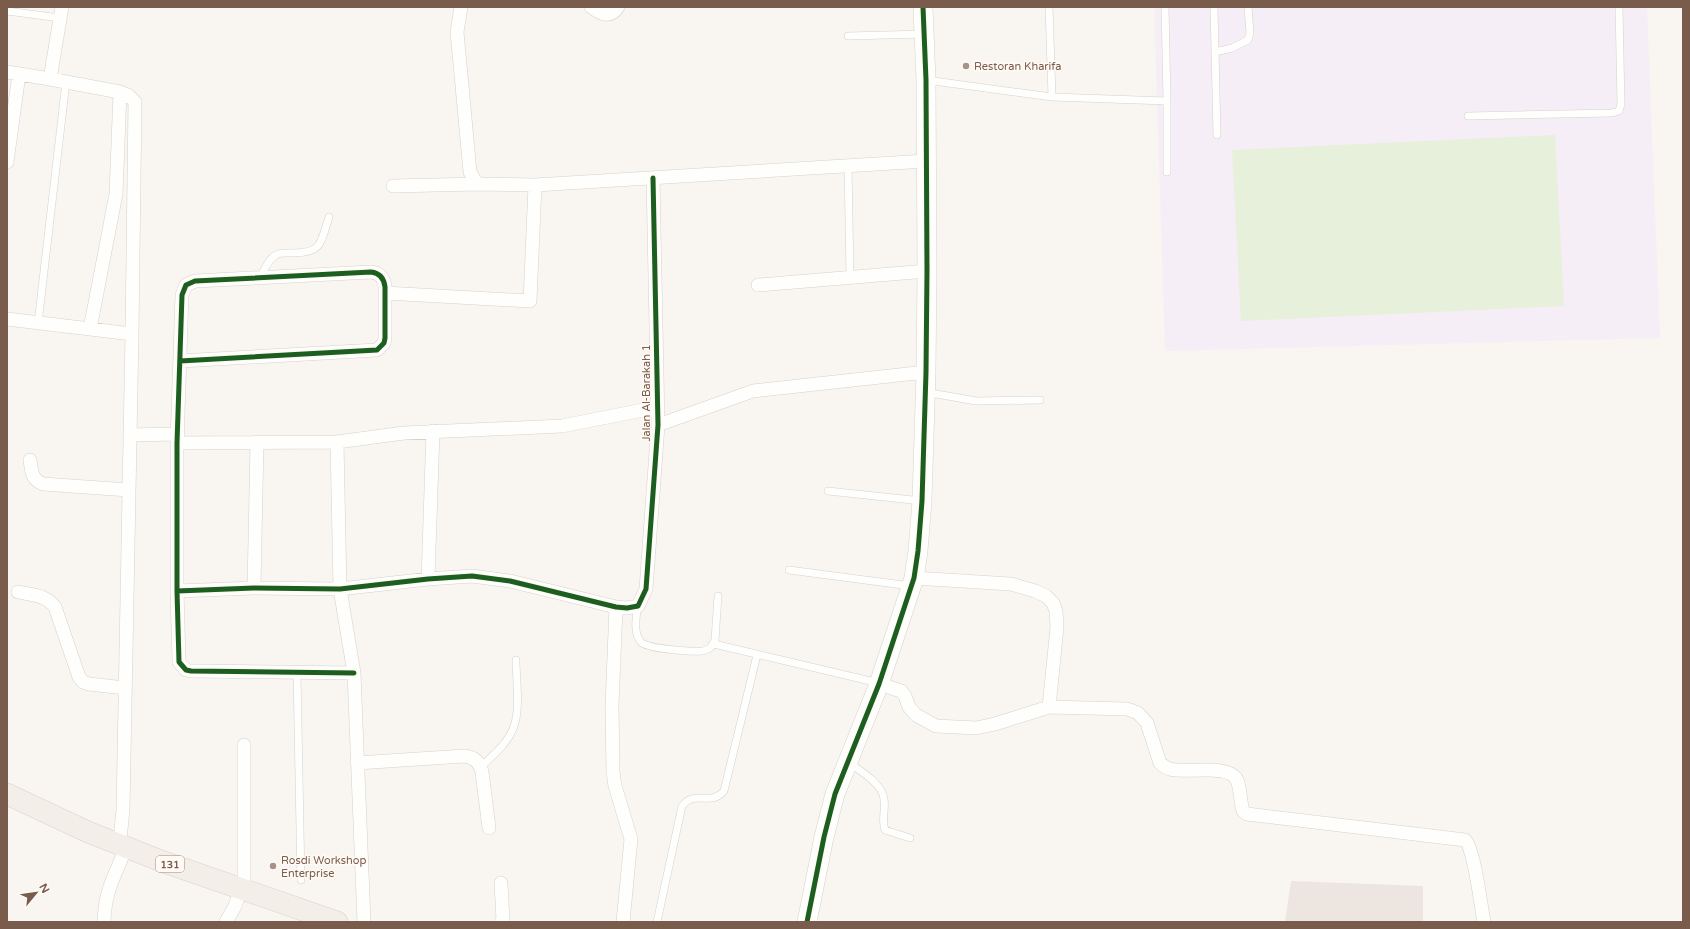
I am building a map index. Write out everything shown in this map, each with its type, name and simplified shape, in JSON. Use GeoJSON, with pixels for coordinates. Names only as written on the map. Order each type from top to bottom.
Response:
{"type":"FeatureCollection","features":[{"type":"Feature","properties":{"kind":"main road","name":"131"},"geometry":{"type":"LineString","coordinates":[[7,794],[122,846],[336,922]]}},
{"type":"Feature","properties":{"kind":"street"},"geometry":{"type":"LineString","coordinates":[[461,7],[457,32],[469,164],[472,177],[479,184]]}},
{"type":"Feature","properties":{"kind":"street"},"geometry":{"type":"LineString","coordinates":[[591,7],[602,14],[608,15],[613,13],[618,7]]}},
{"type":"Feature","properties":{"kind":"street"},"geometry":{"type":"LineString","coordinates":[[807,922],[824,837],[835,794],[879,684],[912,582],[918,551],[922,501],[926,372],[927,270],[926,80],[923,7]]}},
{"type":"Feature","properties":{"kind":"street"},"geometry":{"type":"LineString","coordinates":[[50,78],[61,13]]}},
{"type":"Feature","properties":{"kind":"street"},"geometry":{"type":"LineString","coordinates":[[7,162],[13,73],[50,78],[120,92],[132,98],[135,107],[132,334],[122,823],[120,839],[122,846],[108,891],[104,922]]}},
{"type":"Feature","properties":{"kind":"street"},"geometry":{"type":"LineString","coordinates":[[90,329],[116,194],[120,92]]}},
{"type":"Feature","properties":{"kind":"street"},"geometry":{"type":"LineString","coordinates":[[393,186],[479,184],[535,185],[926,161]]}},
{"type":"Feature","properties":{"kind":"street","name":"Jalan Al-Barakah 1"},"geometry":{"type":"LineString","coordinates":[[638,606],[646,589],[658,425],[653,178]]}},
{"type":"Feature","properties":{"kind":"street"},"geometry":{"type":"LineString","coordinates":[[385,293],[530,301],[535,185]]}},
{"type":"Feature","properties":{"kind":"street"},"geometry":{"type":"LineString","coordinates":[[758,285],[927,270]]}},
{"type":"Feature","properties":{"kind":"street"},"geometry":{"type":"LineString","coordinates":[[180,361],[377,350],[381,347],[385,338],[385,293],[383,279],[376,273],[195,281],[186,285],[182,294],[177,438],[178,657],[182,667],[186,670],[354,673]]}},
{"type":"Feature","properties":{"kind":"street"},"geometry":{"type":"LineString","coordinates":[[7,319],[132,334]]}},
{"type":"Feature","properties":{"kind":"street"},"geometry":{"type":"LineString","coordinates":[[658,425],[753,392],[926,372]]}},
{"type":"Feature","properties":{"kind":"street"},"geometry":{"type":"LineString","coordinates":[[130,435],[257,442],[338,442],[404,432],[562,426],[658,407]]}},
{"type":"Feature","properties":{"kind":"street"},"geometry":{"type":"LineString","coordinates":[[428,579],[433,431]]}},
{"type":"Feature","properties":{"kind":"street"},"geometry":{"type":"LineString","coordinates":[[254,588],[257,442]]}},
{"type":"Feature","properties":{"kind":"street"},"geometry":{"type":"LineString","coordinates":[[338,442],[340,589],[354,673],[364,922]]}},
{"type":"Feature","properties":{"kind":"street"},"geometry":{"type":"LineString","coordinates":[[30,460],[33,476],[36,481],[43,484],[129,490]]}},
{"type":"Feature","properties":{"kind":"street"},"geometry":{"type":"LineString","coordinates":[[177,591],[254,588],[340,589],[428,579],[472,576],[510,581],[616,607],[627,608],[638,606]]}},
{"type":"Feature","properties":{"kind":"street"},"geometry":{"type":"LineString","coordinates":[[912,582],[1011,584],[1036,591],[1046,596],[1053,603],[1056,611],[1058,627],[1049,707]]}},
{"type":"Feature","properties":{"kind":"street"},"geometry":{"type":"LineString","coordinates":[[18,592],[45,597],[50,600],[55,607],[79,676],[83,682],[88,684],[125,688]]}},
{"type":"Feature","properties":{"kind":"street"},"geometry":{"type":"LineString","coordinates":[[616,607],[612,706],[613,772],[615,786],[631,839],[623,922]]}},
{"type":"Feature","properties":{"kind":"street"},"geometry":{"type":"LineString","coordinates":[[879,684],[901,691],[905,696],[908,707],[916,715],[936,726],[976,728],[995,724],[1049,707],[1127,709],[1138,713],[1147,723],[1160,763],[1169,769],[1230,772],[1237,780],[1243,811],[1247,814],[1465,840],[1469,846],[1473,860],[1484,922]]}},
{"type":"Feature","properties":{"kind":"street"},"geometry":{"type":"LineString","coordinates":[[226,922],[242,889],[244,746]]}},
{"type":"Feature","properties":{"kind":"street"},"geometry":{"type":"LineString","coordinates":[[357,763],[464,756],[474,759],[481,767],[488,828]]}},
{"type":"Feature","properties":{"kind":"street"},"geometry":{"type":"LineString","coordinates":[[501,883],[503,920],[501,922]]}},
{"type":"Feature","properties":{"kind":"lane"},"geometry":{"type":"LineString","coordinates":[[1049,7],[1052,97]]}},
{"type":"Feature","properties":{"kind":"lane"},"geometry":{"type":"LineString","coordinates":[[1165,7],[1167,172]]}},
{"type":"Feature","properties":{"kind":"lane"},"geometry":{"type":"LineString","coordinates":[[1214,7],[1217,136]]}},
{"type":"Feature","properties":{"kind":"lane"},"geometry":{"type":"LineString","coordinates":[[1215,52],[1232,48],[1248,40],[1250,33],[1248,7]]}},
{"type":"Feature","properties":{"kind":"lane"},"geometry":{"type":"LineString","coordinates":[[1468,116],[1612,113],[1619,111],[1621,104],[1619,7]]}},
{"type":"Feature","properties":{"kind":"lane"},"geometry":{"type":"LineString","coordinates":[[7,11],[61,13]]}},
{"type":"Feature","properties":{"kind":"lane"},"geometry":{"type":"LineString","coordinates":[[848,36],[924,34]]}},
{"type":"Feature","properties":{"kind":"lane"},"geometry":{"type":"LineString","coordinates":[[926,80],[1052,97],[1167,101]]}},
{"type":"Feature","properties":{"kind":"lane"},"geometry":{"type":"LineString","coordinates":[[38,323],[66,82]]}},
{"type":"Feature","properties":{"kind":"lane"},"geometry":{"type":"LineString","coordinates":[[848,166],[850,277]]}},
{"type":"Feature","properties":{"kind":"lane"},"geometry":{"type":"LineString","coordinates":[[260,278],[276,254],[308,253],[314,250],[320,244],[329,218]]}},
{"type":"Feature","properties":{"kind":"lane"},"geometry":{"type":"LineString","coordinates":[[925,392],[976,401],[1040,400]]}},
{"type":"Feature","properties":{"kind":"lane"},"geometry":{"type":"LineString","coordinates":[[828,491],[922,501]]}},
{"type":"Feature","properties":{"kind":"lane"},"geometry":{"type":"LineString","coordinates":[[789,570],[912,582]]}},
{"type":"Feature","properties":{"kind":"lane"},"geometry":{"type":"LineString","coordinates":[[638,606],[635,622],[639,639],[642,644],[653,648],[702,651],[714,644],[718,596]]}},
{"type":"Feature","properties":{"kind":"lane"},"geometry":{"type":"LineString","coordinates":[[714,644],[879,684]]}},
{"type":"Feature","properties":{"kind":"lane"},"geometry":{"type":"LineString","coordinates":[[657,922],[680,811],[682,806],[690,799],[696,797],[710,799],[716,798],[724,791],[757,655]]}},
{"type":"Feature","properties":{"kind":"lane"},"geometry":{"type":"LineString","coordinates":[[481,767],[499,749],[513,729],[517,714],[516,660]]}},
{"type":"Feature","properties":{"kind":"lane"},"geometry":{"type":"LineString","coordinates":[[297,673],[301,880]]}},
{"type":"Feature","properties":{"kind":"lane"},"geometry":{"type":"LineString","coordinates":[[848,762],[872,780],[880,789],[884,798],[885,830],[910,838]]}},
{"type":"Feature","properties":{"kind":"shaded area"},"geometry":{"type":"Polygon","coordinates":[[[1154,7],[1647,7],[1660,338],[1165,351],[1154,7]]]}},
{"type":"Feature","properties":{"kind":"shaded area"},"geometry":{"type":"Polygon","coordinates":[[[1291,881],[1423,886],[1423,922],[1285,922],[1291,881]]]}},
{"type":"Feature","properties":{"kind":"green space"},"geometry":{"type":"Polygon","coordinates":[[[1555,135],[1564,306],[1241,321],[1232,150],[1555,135]]]}},
{"type":"Feature","properties":{"kind":"cycle path"},"geometry":{"type":"LineString","coordinates":[[807,922],[824,837],[835,794],[879,684],[914,578],[918,551],[922,501],[927,271],[926,80],[923,7]]}},
{"type":"Feature","properties":{"kind":"cycle path"},"geometry":{"type":"LineString","coordinates":[[177,591],[254,588],[340,589],[428,579],[472,576],[510,581],[616,607],[627,608],[638,606],[646,589],[658,425],[653,178]]}},
{"type":"Feature","properties":{"kind":"cycle path"},"geometry":{"type":"LineString","coordinates":[[180,361],[377,350],[384,343],[385,338],[385,287],[383,279],[379,275],[371,272],[195,281],[186,285],[182,295],[177,443],[177,591],[179,662],[186,670],[191,671],[354,673]]}},
{"type":"Feature","properties":{"kind":"place","name":"Restoran Kharifa"},"geometry":{"type":"Point","coordinates":[966,66]}},
{"type":"Feature","properties":{"kind":"place","name":"Rosdi Workshop Enterprise"},"geometry":{"type":"Point","coordinates":[273,866]}}]}
